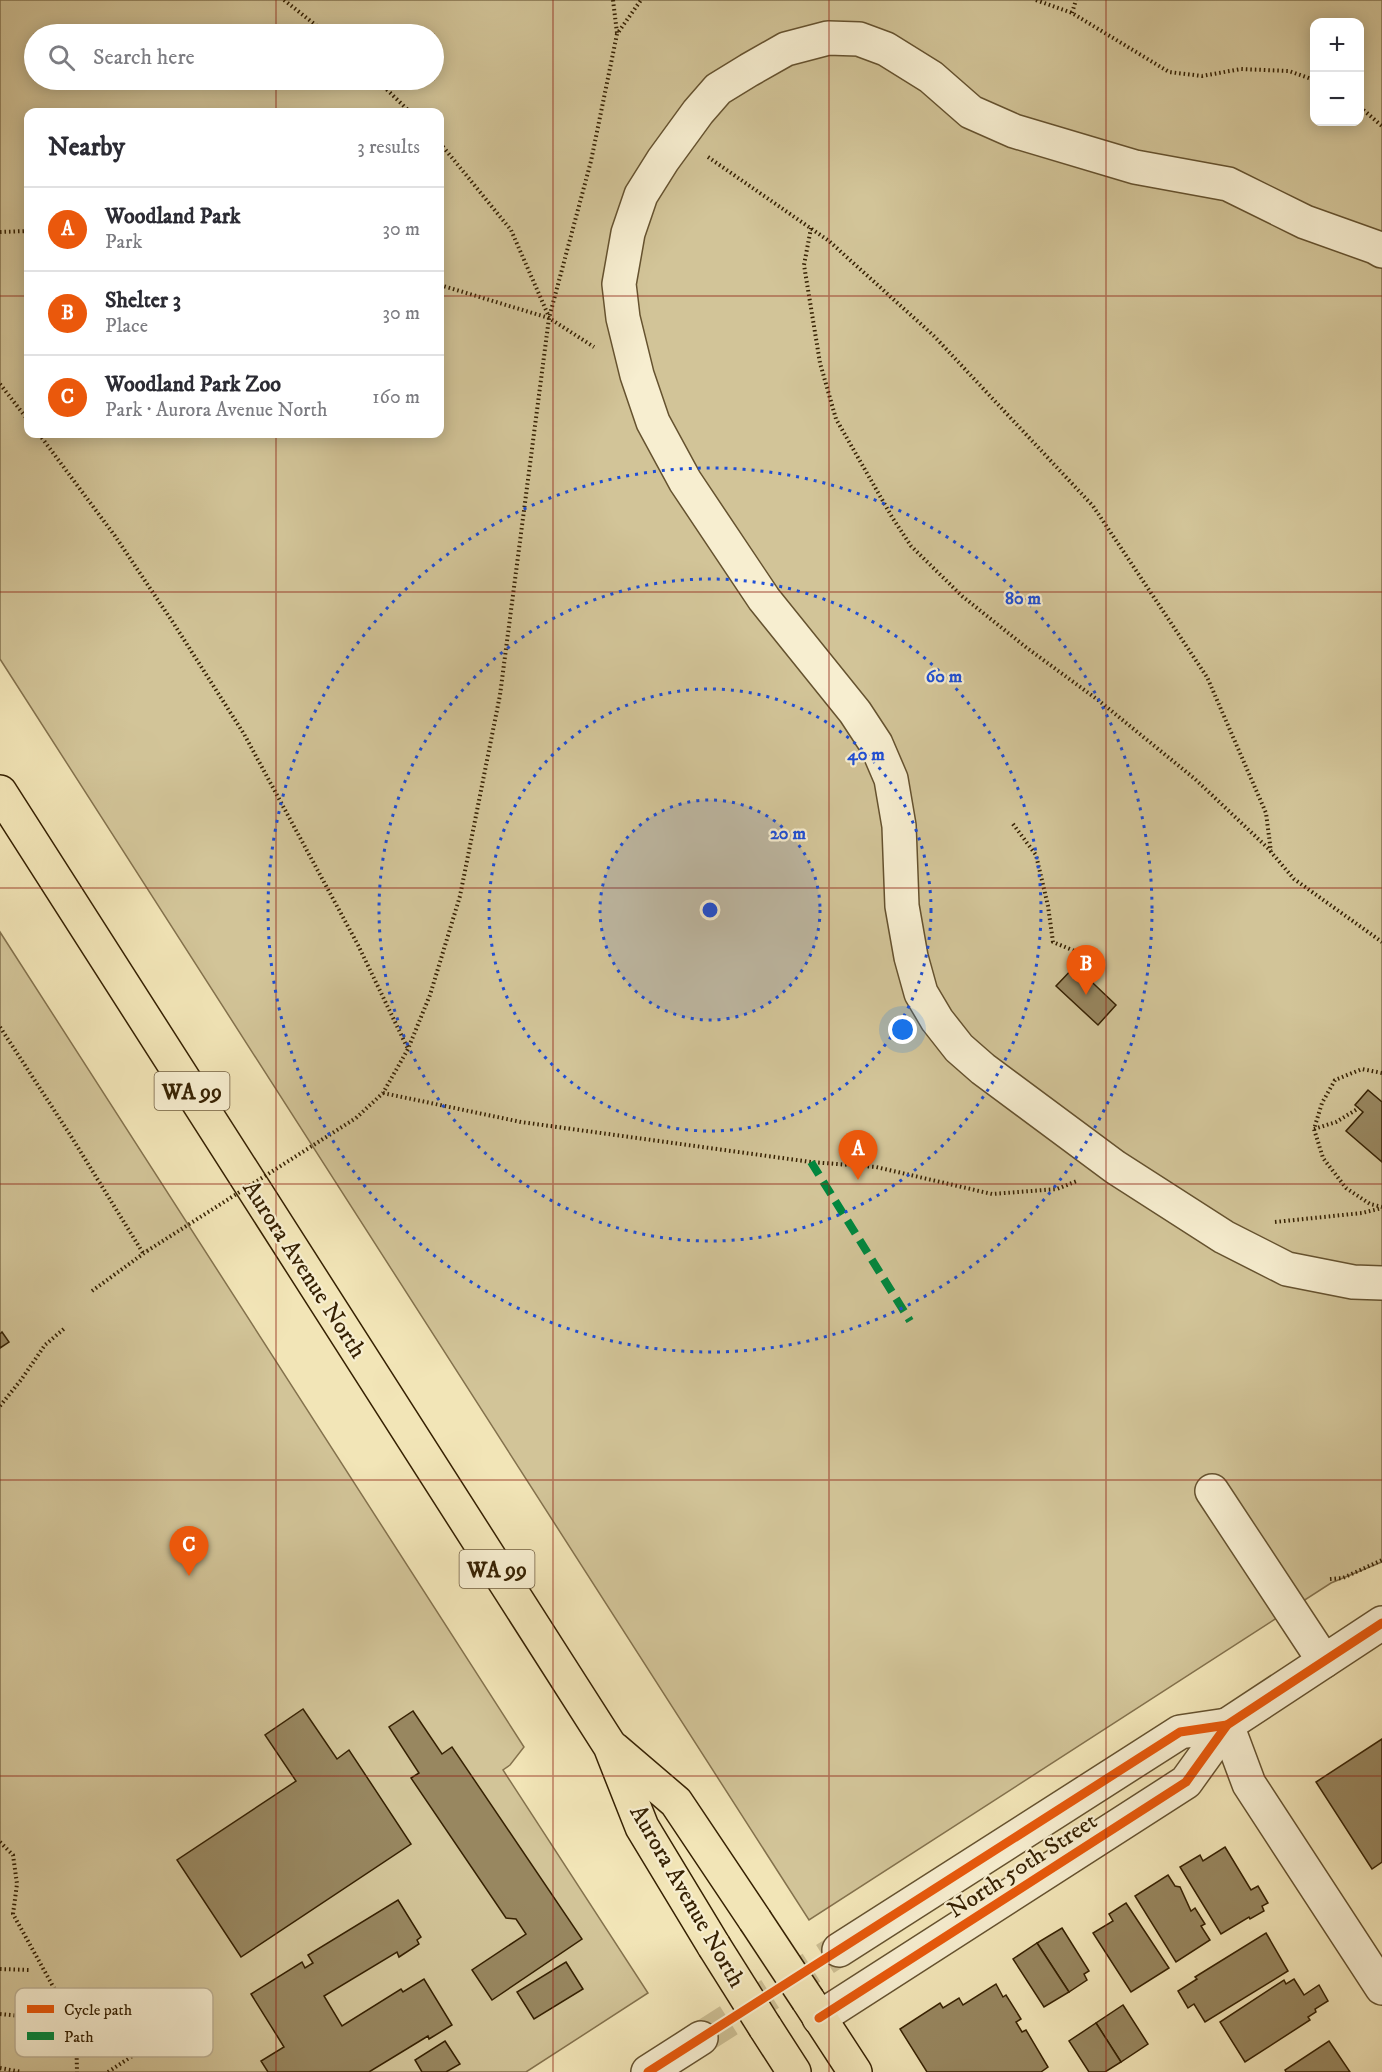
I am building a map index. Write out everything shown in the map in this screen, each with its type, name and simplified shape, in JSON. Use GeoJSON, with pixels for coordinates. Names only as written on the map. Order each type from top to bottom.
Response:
{"type":"FeatureCollection","features":[{"type":"Feature","properties":{"kind":"highway","name":"Aurora Avenue North"},"geometry":{"type":"LineString","coordinates":[[0,792],[610,1746],[642,1827],[794,2072]]}},
{"type":"Feature","properties":{"kind":"highway","name":"Aurora Avenue North"},"geometry":{"type":"LineString","coordinates":[[610,1746],[676,1802],[855,2072]]}},
{"type":"Feature","properties":{"kind":"street"},"geometry":{"type":"LineString","coordinates":[[1382,251],[1305,222],[1228,184],[1135,167],[1014,131],[971,111],[931,77],[886,49],[859,39],[828,38],[786,49],[718,89],[698,112],[641,195],[628,233],[619,284],[623,318],[637,375],[653,422],[685,481],[764,599],[855,712],[876,744],[891,779],[899,826],[902,906],[911,957],[921,993],[937,1020],[959,1048],[983,1069],[1115,1167],[1224,1237],[1287,1269],[1353,1282],[1382,1282]]}},
{"type":"Feature","properties":{"kind":"street"},"geometry":{"type":"LineString","coordinates":[[1212,1491],[1324,1661]]}},
{"type":"Feature","properties":{"kind":"street","name":"North 50th Street"},"geometry":{"type":"LineString","coordinates":[[813,2008],[1186,1782],[1227,1725],[1382,1623]]}},
{"type":"Feature","properties":{"kind":"street"},"geometry":{"type":"LineString","coordinates":[[1227,1725],[1250,1784],[1382,1988]]}},
{"type":"Feature","properties":{"kind":"street","name":"North 50th Street"},"geometry":{"type":"LineString","coordinates":[[839,1950],[1180,1732],[1227,1725]]}},
{"type":"Feature","properties":{"kind":"street"},"geometry":{"type":"LineString","coordinates":[[648,2072],[701,2038]]}},
{"type":"Feature","properties":{"kind":"path"},"geometry":{"type":"LineString","coordinates":[[284,0],[314,24]]}},
{"type":"Feature","properties":{"kind":"path"},"geometry":{"type":"LineString","coordinates":[[92,1291],[145,1252],[356,1118],[383,1093],[408,1049],[430,995],[460,896],[498,706],[549,318],[591,161],[617,34],[613,0]]}},
{"type":"Feature","properties":{"kind":"path"},"geometry":{"type":"LineString","coordinates":[[617,34],[642,0]]}},
{"type":"Feature","properties":{"kind":"path"},"geometry":{"type":"LineString","coordinates":[[1036,0],[1072,13],[1169,72],[1202,75],[1241,69],[1289,71],[1310,79]]}},
{"type":"Feature","properties":{"kind":"path"},"geometry":{"type":"LineString","coordinates":[[1072,13],[1076,0]]}},
{"type":"Feature","properties":{"kind":"path"},"geometry":{"type":"LineString","coordinates":[[387,90],[406,108]]}},
{"type":"Feature","properties":{"kind":"path"},"geometry":{"type":"LineString","coordinates":[[1364,111],[1382,126]]}},
{"type":"Feature","properties":{"kind":"path"},"geometry":{"type":"LineString","coordinates":[[679,137],[829,241],[934,336],[1093,506],[1207,677],[1266,813],[1271,852]]}},
{"type":"Feature","properties":{"kind":"path"},"geometry":{"type":"LineString","coordinates":[[444,148],[511,230],[549,318]]}},
{"type":"Feature","properties":{"kind":"path"},"geometry":{"type":"LineString","coordinates":[[810,228],[804,265],[820,363],[836,419],[911,546],[962,596],[1027,648],[1098,700],[1195,779],[1271,852],[1294,879],[1382,942]]}},
{"type":"Feature","properties":{"kind":"path"},"geometry":{"type":"LineString","coordinates":[[0,232],[24,231]]}},
{"type":"Feature","properties":{"kind":"path"},"geometry":{"type":"LineString","coordinates":[[444,286],[549,318]]}},
{"type":"Feature","properties":{"kind":"path"},"geometry":{"type":"LineString","coordinates":[[0,384],[24,415]]}},
{"type":"Feature","properties":{"kind":"path"},"geometry":{"type":"LineString","coordinates":[[42,438],[115,536],[244,734],[358,945],[408,1049]]}},
{"type":"Feature","properties":{"kind":"path"},"geometry":{"type":"LineString","coordinates":[[1013,824],[1036,855],[1048,906],[1053,942],[1096,960]]}},
{"type":"Feature","properties":{"kind":"path"},"geometry":{"type":"LineString","coordinates":[[0,1027],[145,1252]]}},
{"type":"Feature","properties":{"kind":"path"},"geometry":{"type":"LineString","coordinates":[[1382,1072],[1362,1069],[1335,1080],[1322,1103],[1314,1129],[1323,1158],[1346,1188],[1370,1204],[1382,1207]]}},
{"type":"Feature","properties":{"kind":"path"},"geometry":{"type":"LineString","coordinates":[[383,1093],[521,1122],[811,1162],[876,1167],[992,1194],[1057,1189],[1115,1167]]}},
{"type":"Feature","properties":{"kind":"path"},"geometry":{"type":"LineString","coordinates":[[1314,1129],[1336,1122],[1359,1108]]}},
{"type":"Feature","properties":{"kind":"path"},"geometry":{"type":"LineString","coordinates":[[1265,1222],[1296,1221],[1362,1213],[1382,1207]]}},
{"type":"Feature","properties":{"kind":"path"},"geometry":{"type":"LineString","coordinates":[[0,1406],[45,1345],[66,1327]]}},
{"type":"Feature","properties":{"kind":"path"},"geometry":{"type":"LineString","coordinates":[[1329,1579],[1343,1578],[1382,1560]]}},
{"type":"Feature","properties":{"kind":"path"},"geometry":{"type":"LineString","coordinates":[[0,1842],[13,1855],[17,1884],[13,1914],[54,1988]]}},
{"type":"Feature","properties":{"kind":"path"},"geometry":{"type":"LineString","coordinates":[[0,1969],[30,1970]]}},
{"type":"Feature","properties":{"kind":"path"},"geometry":{"type":"LineString","coordinates":[[0,2014],[15,2015]]}},
{"type":"Feature","properties":{"kind":"path"},"geometry":{"type":"LineString","coordinates":[[77,2057],[77,2072]]}},
{"type":"Feature","properties":{"kind":"path"},"geometry":{"type":"LineString","coordinates":[[108,2072],[131,2057]]}},
{"type":"Feature","properties":{"kind":"path"},"geometry":{"type":"LineString","coordinates":[[0,2068],[22,2072]]}},
{"type":"Feature","properties":{"kind":"shaded area"},"geometry":{"type":"Polygon","coordinates":[[[0,0],[1382,0],[1382,1562],[1331,1583],[809,1920],[0,659],[0,0]]]}},
{"type":"Feature","properties":{"kind":"shaded area"},"geometry":{"type":"Polygon","coordinates":[[[0,932],[524,1747],[503,1770],[648,1993],[526,2072],[0,2072],[0,932]]]}},
{"type":"Feature","properties":{"kind":"building"},"geometry":{"type":"Polygon","coordinates":[[[1075,966],[1116,1005],[1098,1025],[1056,986],[1075,966]]]}},
{"type":"Feature","properties":{"kind":"building"},"geometry":{"type":"Polygon","coordinates":[[[1368,1090],[1382,1102],[1382,1162],[1346,1131],[1363,1112],[1355,1105],[1368,1090]]]}},
{"type":"Feature","properties":{"kind":"building"},"geometry":{"type":"Polygon","coordinates":[[[2,1332],[9,1342],[0,1348],[0,1334],[2,1332]]]}},
{"type":"Feature","properties":{"kind":"building"},"geometry":{"type":"Polygon","coordinates":[[[303,1709],[337,1759],[349,1750],[411,1844],[241,1957],[177,1860],[296,1781],[265,1735],[303,1709]]]}},
{"type":"Feature","properties":{"kind":"building"},"geometry":{"type":"Polygon","coordinates":[[[413,1711],[442,1754],[452,1747],[582,1939],[492,2000],[472,1970],[526,1934],[516,1919],[506,1918],[411,1778],[419,1773],[389,1727],[413,1711]]]}},
{"type":"Feature","properties":{"kind":"building"},"geometry":{"type":"Polygon","coordinates":[[[1382,1739],[1382,1862],[1372,1869],[1316,1782],[1382,1739]]]}},
{"type":"Feature","properties":{"kind":"building"},"geometry":{"type":"Polygon","coordinates":[[[1225,1847],[1251,1890],[1258,1886],[1268,1903],[1262,1906],[1264,1911],[1221,1934],[1180,1867],[1200,1855],[1203,1861],[1225,1847]]]}},
{"type":"Feature","properties":{"kind":"building"},"geometry":{"type":"Polygon","coordinates":[[[1168,1875],[1175,1886],[1180,1887],[1191,1911],[1195,1908],[1205,1924],[1201,1926],[1210,1940],[1176,1962],[1135,1896],[1168,1875]]]}},
{"type":"Feature","properties":{"kind":"building"},"geometry":{"type":"Polygon","coordinates":[[[398,1900],[421,1937],[417,1940],[419,1944],[399,1957],[397,1952],[324,1996],[342,2026],[401,1989],[403,1992],[424,1979],[452,2025],[429,2039],[428,2036],[369,2072],[268,2072],[261,2061],[284,2047],[251,1994],[302,1962],[305,1968],[313,1963],[308,1955],[398,1900]]]}},
{"type":"Feature","properties":{"kind":"building"},"geometry":{"type":"Polygon","coordinates":[[[1126,1903],[1169,1968],[1131,1992],[1093,1933],[1113,1921],[1109,1914],[1126,1903]]]}},
{"type":"Feature","properties":{"kind":"building"},"geometry":{"type":"Polygon","coordinates":[[[1062,1928],[1089,1971],[1084,1974],[1087,1980],[1069,1992],[1037,1943],[1062,1928]]]}},
{"type":"Feature","properties":{"kind":"building"},"geometry":{"type":"Polygon","coordinates":[[[1266,1933],[1288,1971],[1205,2022],[1194,2004],[1188,2008],[1178,1991],[1197,1979],[1195,1977],[1266,1933]]]}},
{"type":"Feature","properties":{"kind":"building"},"geometry":{"type":"Polygon","coordinates":[[[1037,1943],[1069,1992],[1044,2007],[1013,1959],[1037,1943]]]}},
{"type":"Feature","properties":{"kind":"building"},"geometry":{"type":"Polygon","coordinates":[[[566,1962],[583,1989],[534,2019],[517,1992],[566,1962]]]}},
{"type":"Feature","properties":{"kind":"building"},"geometry":{"type":"Polygon","coordinates":[[[1294,1979],[1304,1995],[1319,1985],[1328,2001],[1315,2009],[1316,2012],[1308,2017],[1310,2020],[1245,2062],[1220,2022],[1284,1980],[1286,1984],[1294,1979]]]}},
{"type":"Feature","properties":{"kind":"building"},"geometry":{"type":"Polygon","coordinates":[[[996,1984],[1003,1997],[1006,1995],[1021,2019],[1016,2022],[1022,2032],[1026,2030],[1048,2067],[1041,2072],[927,2072],[900,2029],[940,2003],[943,2008],[959,1998],[963,2005],[996,1984]]]}},
{"type":"Feature","properties":{"kind":"building"},"geometry":{"type":"Polygon","coordinates":[[[1123,2005],[1148,2044],[1121,2062],[1096,2023],[1123,2005]]]}},
{"type":"Feature","properties":{"kind":"building"},"geometry":{"type":"Polygon","coordinates":[[[1096,2023],[1121,2062],[1105,2072],[1089,2072],[1069,2041],[1096,2023]]]}},
{"type":"Feature","properties":{"kind":"building"},"geometry":{"type":"Polygon","coordinates":[[[445,2041],[460,2064],[446,2072],[422,2072],[415,2060],[445,2041]]]}},
{"type":"Feature","properties":{"kind":"building"},"geometry":{"type":"Polygon","coordinates":[[[1329,2041],[1350,2072],[1286,2072],[1285,2070],[1329,2041]]]}},
{"type":"Feature","properties":{"kind":"tunnel"},"geometry":{"type":"LineString","coordinates":[[701,2038],[839,1950]]}},
{"type":"Feature","properties":{"kind":"marked path"},"geometry":{"type":"LineString","coordinates":[[811,1162],[910,1321]]}},
{"type":"Feature","properties":{"kind":"cycle path"},"geometry":{"type":"LineString","coordinates":[[819,2018],[1186,1782],[1227,1725],[1382,1623]]}},
{"type":"Feature","properties":{"kind":"cycle path"},"geometry":{"type":"LineString","coordinates":[[648,2072],[1180,1732],[1227,1725]]}},
{"type":"Feature","properties":{"kind":"place","name":"Shelter 3"},"geometry":{"type":"Point","coordinates":[1086,995]}},
{"type":"Feature","properties":{"kind":"place","name":"Woodland Park"},"geometry":{"type":"Point","coordinates":[858,1180]}},
{"type":"Feature","properties":{"kind":"place","name":"Woodland Park Zoo"},"geometry":{"type":"Point","coordinates":[189,1576]}}]}
